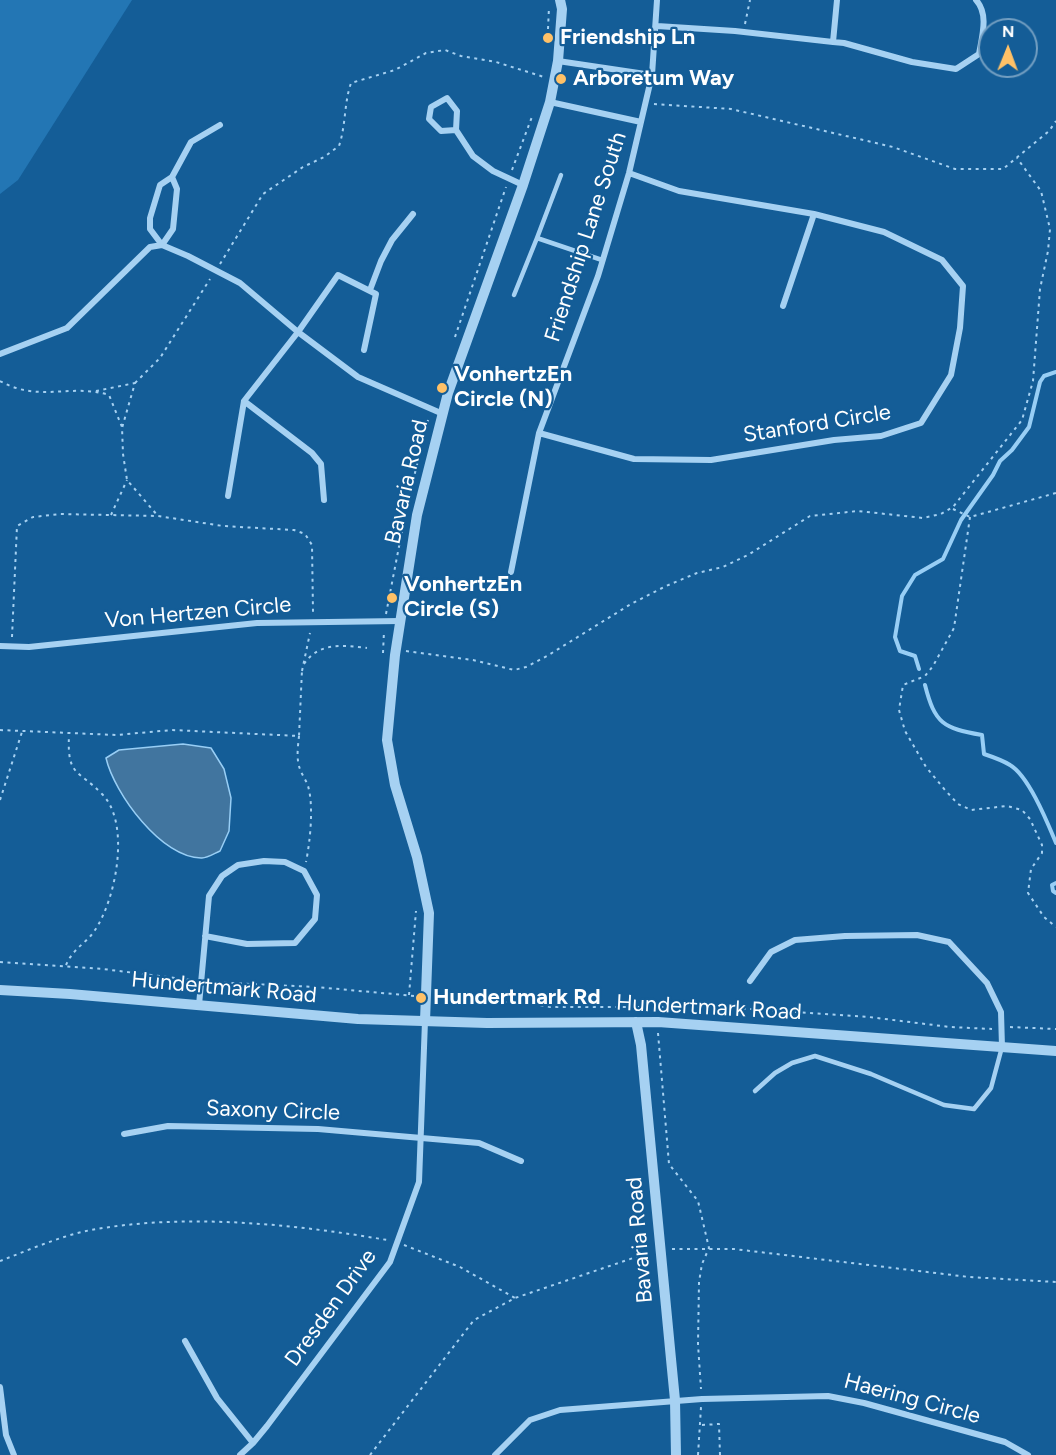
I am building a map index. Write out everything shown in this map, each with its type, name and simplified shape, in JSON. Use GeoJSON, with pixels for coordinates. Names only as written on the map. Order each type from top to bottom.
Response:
{"type":"FeatureCollection","features":[{"type":"Feature","properties":{"kind":"street","name":"Bavaria Road"},"geometry":{"type":"LineString","coordinates":[[425,1021],[429,913],[417,857],[396,785],[387,740],[400,621],[417,515],[448,393],[523,185],[550,102],[558,61],[562,9],[560,0]]}},
{"type":"Feature","properties":{"kind":"street","name":"Friendship Lane South"},"geometry":{"type":"LineString","coordinates":[[511,572],[539,433],[602,260],[629,173],[652,75],[657,0]]}},
{"type":"Feature","properties":{"kind":"street"},"geometry":{"type":"LineString","coordinates":[[833,42],[837,0]]}},
{"type":"Feature","properties":{"kind":"street"},"geometry":{"type":"LineString","coordinates":[[657,26],[844,42],[912,62],[956,69],[979,54],[984,21],[980,4],[976,0]]}},
{"type":"Feature","properties":{"kind":"street"},"geometry":{"type":"LineString","coordinates":[[558,61],[652,75]]}},
{"type":"Feature","properties":{"kind":"street"},"geometry":{"type":"LineString","coordinates":[[456,130],[441,131],[429,119],[431,107],[447,98],[458,111],[456,130],[473,156],[493,171],[523,185]]}},
{"type":"Feature","properties":{"kind":"street"},"geometry":{"type":"LineString","coordinates":[[550,102],[641,122]]}},
{"type":"Feature","properties":{"kind":"street"},"geometry":{"type":"LineString","coordinates":[[220,125],[191,142],[172,177],[160,185],[150,218],[150,229],[162,245],[240,283],[298,332],[358,377],[443,414]]}},
{"type":"Feature","properties":{"kind":"street","name":"Stanford Circle"},"geometry":{"type":"LineString","coordinates":[[539,433],[634,459],[711,460],[827,441],[881,436],[921,423],[951,375],[960,328],[963,286],[942,260],[884,232],[814,214],[679,191],[629,173]]}},
{"type":"Feature","properties":{"kind":"street"},"geometry":{"type":"LineString","coordinates":[[0,354],[67,328],[150,247],[162,245],[173,229],[177,189],[172,177]]}},
{"type":"Feature","properties":{"kind":"street"},"geometry":{"type":"LineString","coordinates":[[370,290],[392,240],[413,214]]}},
{"type":"Feature","properties":{"kind":"street"},"geometry":{"type":"LineString","coordinates":[[783,306],[814,214]]}},
{"type":"Feature","properties":{"kind":"street"},"geometry":{"type":"LineString","coordinates":[[228,496],[244,401],[298,332],[338,274],[376,294],[364,350]]}},
{"type":"Feature","properties":{"kind":"street"},"geometry":{"type":"LineString","coordinates":[[244,401],[312,453],[321,464],[324,500]]}},
{"type":"Feature","properties":{"kind":"street","name":"Von Hertzen Circle"},"geometry":{"type":"LineString","coordinates":[[0,646],[29,646],[256,623],[400,621]]}},
{"type":"Feature","properties":{"kind":"street"},"geometry":{"type":"LineString","coordinates":[[199,1005],[200,982],[209,896],[222,876],[238,866],[264,861],[285,862],[304,871],[317,895],[315,920],[295,943],[247,944],[205,936]]}},
{"type":"Feature","properties":{"kind":"street"},"geometry":{"type":"LineString","coordinates":[[750,981],[771,952],[795,940],[846,936],[917,935],[949,942],[987,983],[1001,1012],[1002,1047]]}},
{"type":"Feature","properties":{"kind":"street","name":"Hundertmark Road"},"geometry":{"type":"LineString","coordinates":[[0,990],[358,1019],[487,1023],[658,1022],[1056,1051]]}},
{"type":"Feature","properties":{"kind":"street","name":"Dresden Drive"},"geometry":{"type":"LineString","coordinates":[[240,1455],[253,1443],[390,1262],[419,1182],[425,1021]]}},
{"type":"Feature","properties":{"kind":"street","name":"Bavaria Road"},"geometry":{"type":"LineString","coordinates":[[636,1022],[641,1045],[675,1401],[676,1455]]}},
{"type":"Feature","properties":{"kind":"street","name":"Saxony Circle"},"geometry":{"type":"LineString","coordinates":[[124,1134],[168,1126],[318,1129],[479,1143],[521,1161]]}},
{"type":"Feature","properties":{"kind":"street"},"geometry":{"type":"LineString","coordinates":[[185,1341],[217,1398],[253,1443]]}},
{"type":"Feature","properties":{"kind":"street"},"geometry":{"type":"LineString","coordinates":[[0,1387],[6,1436],[14,1455]]}},
{"type":"Feature","properties":{"kind":"street","name":"Haering Circle"},"geometry":{"type":"LineString","coordinates":[[495,1455],[530,1420],[560,1410],[702,1399],[828,1396],[864,1402],[1005,1442],[1028,1455]]}},
{"type":"Feature","properties":{"kind":"lane"},"geometry":{"type":"LineString","coordinates":[[514,295],[561,175]]}},
{"type":"Feature","properties":{"kind":"lane"},"geometry":{"type":"LineString","coordinates":[[537,238],[602,260]]}},
{"type":"Feature","properties":{"kind":"lane"},"geometry":{"type":"LineString","coordinates":[[755,1091],[775,1073],[792,1063],[815,1056],[871,1074],[944,1105],[974,1109],[991,1088],[1002,1047]]}},
{"type":"Feature","properties":{"kind":"path"},"geometry":{"type":"LineString","coordinates":[[548,0],[548,37]]}},
{"type":"Feature","properties":{"kind":"path"},"geometry":{"type":"LineString","coordinates":[[744,32],[750,0]]}},
{"type":"Feature","properties":{"kind":"path"},"geometry":{"type":"LineString","coordinates":[[122,429],[135,383],[160,358],[262,194],[339,146],[346,118],[346,96],[351,83],[395,70],[426,53],[445,50],[461,56],[496,62],[544,77],[545,67]]}},
{"type":"Feature","properties":{"kind":"path"},"geometry":{"type":"LineString","coordinates":[[645,104],[731,109],[893,147],[955,169],[1003,169],[1049,131],[1056,121]]}},
{"type":"Feature","properties":{"kind":"path"},"geometry":{"type":"LineString","coordinates":[[455,337],[536,106]]}},
{"type":"Feature","properties":{"kind":"path"},"geometry":{"type":"LineString","coordinates":[[406,651],[473,660],[514,670],[547,656],[631,604],[666,586],[697,573],[723,567],[748,555],[810,516],[858,511],[922,518],[941,514],[952,508],[961,500],[1022,420],[1033,381],[1040,289],[1050,229],[1041,191],[1017,158]]}},
{"type":"Feature","properties":{"kind":"path"},"geometry":{"type":"LineString","coordinates":[[0,381],[14,389],[29,392],[93,391],[135,383]]}},
{"type":"Feature","properties":{"kind":"path"},"geometry":{"type":"LineString","coordinates":[[93,391],[109,395],[122,429],[127,480],[111,515]]}},
{"type":"Feature","properties":{"kind":"path"},"geometry":{"type":"LineString","coordinates":[[412,485],[431,409]]}},
{"type":"Feature","properties":{"kind":"path"},"geometry":{"type":"LineString","coordinates":[[127,480],[158,516]]}},
{"type":"Feature","properties":{"kind":"path"},"geometry":{"type":"LineString","coordinates":[[952,508],[970,517],[1056,494]]}},
{"type":"Feature","properties":{"kind":"path"},"geometry":{"type":"LineString","coordinates":[[13,646],[17,526],[33,517],[60,514],[158,516],[223,526],[294,530],[304,534],[312,545],[313,622],[302,671],[298,755],[299,768],[309,788],[310,805],[308,852],[304,871]]}},
{"type":"Feature","properties":{"kind":"path"},"geometry":{"type":"LineString","coordinates":[[970,517],[954,628],[925,676],[903,685],[899,710],[905,731],[926,767],[958,804],[971,810],[1007,806],[1022,810],[1030,819],[1042,845],[1042,853],[1031,868],[1028,893],[1044,917],[1056,927]]}},
{"type":"Feature","properties":{"kind":"path"},"geometry":{"type":"LineString","coordinates":[[382,656],[385,622],[402,529]]}},
{"type":"Feature","properties":{"kind":"path"},"geometry":{"type":"LineString","coordinates":[[302,671],[305,663],[315,651],[332,647],[367,648]]}},
{"type":"Feature","properties":{"kind":"path"},"geometry":{"type":"LineString","coordinates":[[0,730],[69,735],[116,735],[171,730],[299,736]]}},
{"type":"Feature","properties":{"kind":"path"},"geometry":{"type":"LineString","coordinates":[[0,800],[22,732]]}},
{"type":"Feature","properties":{"kind":"path"},"geometry":{"type":"LineString","coordinates":[[66,966],[72,953],[94,932],[102,918],[115,878],[118,850],[118,828],[114,814],[105,796],[75,773],[71,762],[69,735]]}},
{"type":"Feature","properties":{"kind":"path"},"geometry":{"type":"LineString","coordinates":[[409,995],[416,912]]}},
{"type":"Feature","properties":{"kind":"path"},"geometry":{"type":"LineString","coordinates":[[0,962],[103,969],[200,982],[316,987],[409,995],[454,1002],[522,1002],[550,1006],[658,1006],[786,1011],[869,1017],[950,1027],[1015,1026],[1056,1029]]}},
{"type":"Feature","properties":{"kind":"path"},"geometry":{"type":"LineString","coordinates":[[658,1006],[658,1042],[669,1164],[698,1201],[709,1248],[702,1263],[699,1282],[698,1344],[702,1399],[698,1455]]}},
{"type":"Feature","properties":{"kind":"path"},"geometry":{"type":"LineString","coordinates":[[0,1262],[44,1244],[90,1230],[172,1222],[235,1222],[289,1226],[397,1242],[460,1267],[515,1298]]}},
{"type":"Feature","properties":{"kind":"path"},"geometry":{"type":"LineString","coordinates":[[672,1249],[734,1249],[960,1276],[1056,1282]]}},
{"type":"Feature","properties":{"kind":"path"},"geometry":{"type":"LineString","coordinates":[[369,1455],[474,1320],[515,1298],[642,1255]]}},
{"type":"Feature","properties":{"kind":"path"},"geometry":{"type":"LineString","coordinates":[[700,1425],[718,1424],[720,1455]]}},
{"type":"Feature","properties":{"kind":"shaded area"},"geometry":{"type":"Polygon","coordinates":[[[0,0],[132,0],[18,180],[0,194],[0,0]]]}},
{"type":"Feature","properties":{"kind":"shaded area"},"geometry":{"type":"Polygon","coordinates":[[[183,744],[211,748],[224,769],[231,798],[229,831],[220,851],[204,858],[187,855],[171,848],[142,822],[119,789],[106,758],[119,750],[183,744]]]}},
{"type":"Feature","properties":{"kind":"waterway"},"geometry":{"type":"LineString","coordinates":[[919,669],[915,656],[900,651],[895,637],[902,596],[915,575],[943,559],[961,520],[993,475],[1000,461],[1012,450],[1029,427],[1040,382],[1044,376],[1056,372]]}},
{"type":"Feature","properties":{"kind":"waterway"},"geometry":{"type":"LineString","coordinates":[[925,685],[933,708],[943,722],[958,730],[982,735],[984,754],[1010,765],[1024,779],[1056,843]]}},
{"type":"Feature","properties":{"kind":"waterway"},"geometry":{"type":"LineString","coordinates":[[1056,883],[1052,885],[1056,893]]}},
{"type":"Feature","properties":{"kind":"place","name":"Friendship Ln"},"geometry":{"type":"Point","coordinates":[548,38]}},
{"type":"Feature","properties":{"kind":"place","name":"Arboretum Way"},"geometry":{"type":"Point","coordinates":[561,79]}},
{"type":"Feature","properties":{"kind":"place","name":"VonhertzEn Circle (N)"},"geometry":{"type":"Point","coordinates":[442,388]}},
{"type":"Feature","properties":{"kind":"place","name":"VonhertzEn Circle (S)"},"geometry":{"type":"Point","coordinates":[392,598]}},
{"type":"Feature","properties":{"kind":"place","name":"Hundertmark Rd"},"geometry":{"type":"Point","coordinates":[421,998]}}]}
